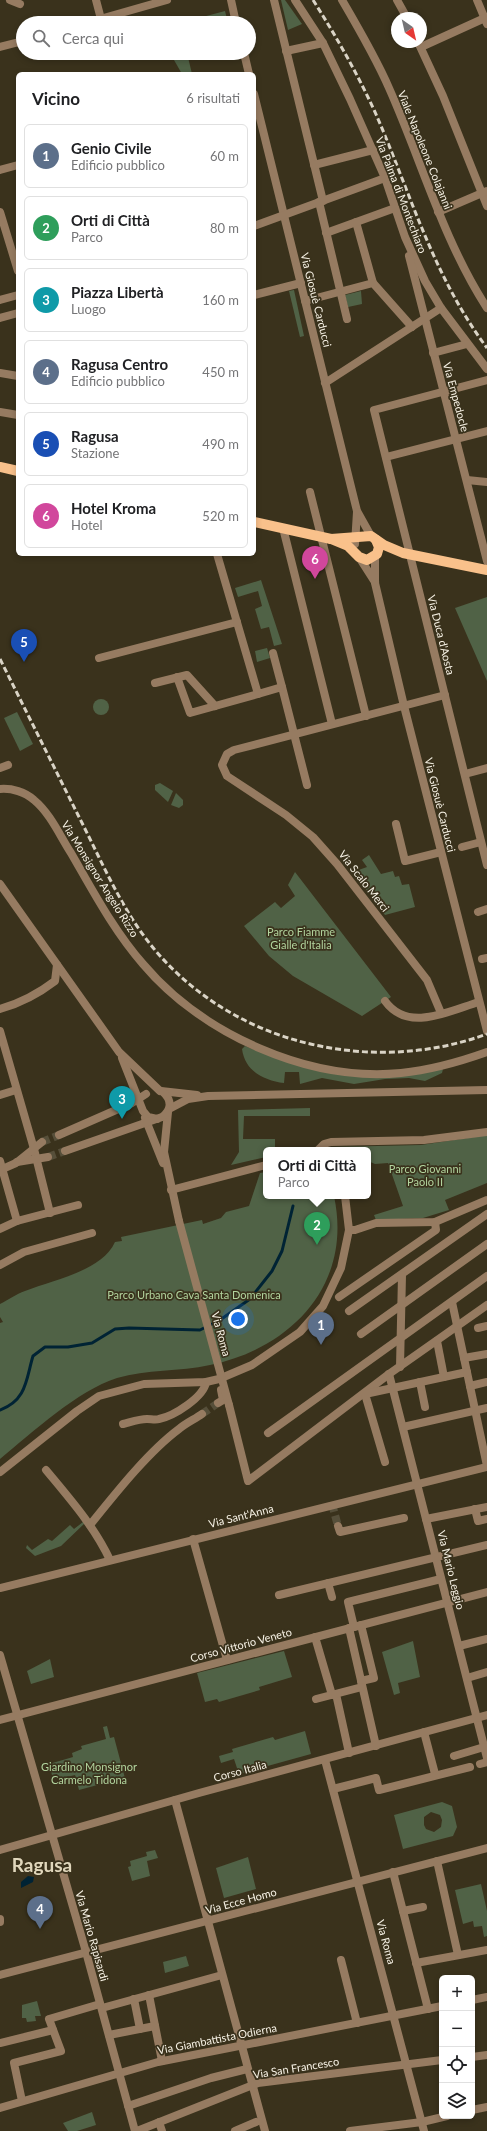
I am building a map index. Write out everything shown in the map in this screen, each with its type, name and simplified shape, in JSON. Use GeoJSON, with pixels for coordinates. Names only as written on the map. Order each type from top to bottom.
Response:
{"type":"FeatureCollection","features":[{"type":"Feature","properties":{"kind":"main road"},"geometry":{"type":"LineString","coordinates":[[0,467],[16,471]]}},
{"type":"Feature","properties":{"kind":"main road"},"geometry":{"type":"LineString","coordinates":[[256,522],[327,538],[348,546],[358,556],[367,560],[376,556],[407,553]]}},
{"type":"Feature","properties":{"kind":"main road"},"geometry":{"type":"LineString","coordinates":[[327,538],[364,538],[407,553],[487,570]]}},
{"type":"Feature","properties":{"kind":"main road"},"geometry":{"type":"LineString","coordinates":[[364,538],[379,547],[376,556]]}},
{"type":"Feature","properties":{"kind":"main road"},"geometry":{"type":"LineString","coordinates":[[358,556],[364,538]]}},
{"type":"Feature","properties":{"kind":"street"},"geometry":{"type":"LineString","coordinates":[[10,0],[20,4]]}},
{"type":"Feature","properties":{"kind":"street"},"geometry":{"type":"LineString","coordinates":[[96,0],[100,16]]}},
{"type":"Feature","properties":{"kind":"street"},"geometry":{"type":"LineString","coordinates":[[111,16],[167,0]]}},
{"type":"Feature","properties":{"kind":"street"},"geometry":{"type":"LineString","coordinates":[[231,0],[234,16]]}},
{"type":"Feature","properties":{"kind":"street"},"geometry":{"type":"LineString","coordinates":[[274,0],[314,165],[326,233],[347,319]]}},
{"type":"Feature","properties":{"kind":"street","name":"Via Palma di Montechiaro"},"geometry":{"type":"LineString","coordinates":[[295,0],[323,43],[373,150],[385,178],[405,237],[425,281],[441,308],[487,369]]}},
{"type":"Feature","properties":{"kind":"street","name":"Viale Napoleone Colajanni"},"geometry":{"type":"LineString","coordinates":[[342,0],[374,55],[390,89],[438,212],[473,287],[487,308]]}},
{"type":"Feature","properties":{"kind":"street"},"geometry":{"type":"LineString","coordinates":[[397,0],[404,12]]}},
{"type":"Feature","properties":{"kind":"street"},"geometry":{"type":"LineString","coordinates":[[427,42],[486,20],[477,0]]}},
{"type":"Feature","properties":{"kind":"street"},"geometry":{"type":"LineString","coordinates":[[0,47],[16,43]]}},
{"type":"Feature","properties":{"kind":"street"},"geometry":{"type":"LineString","coordinates":[[286,52],[323,43]]}},
{"type":"Feature","properties":{"kind":"street"},"geometry":{"type":"LineString","coordinates":[[421,48],[485,192],[487,206]]}},
{"type":"Feature","properties":{"kind":"street"},"geometry":{"type":"LineString","coordinates":[[246,60],[249,72]]}},
{"type":"Feature","properties":{"kind":"street","name":"Via Giosuè Carducci"},"geometry":{"type":"LineString","coordinates":[[256,105],[357,511]]}},
{"type":"Feature","properties":{"kind":"street"},"geometry":{"type":"LineString","coordinates":[[314,165],[373,150]]}},
{"type":"Feature","properties":{"kind":"street"},"geometry":{"type":"LineString","coordinates":[[0,170],[16,166]]}},
{"type":"Feature","properties":{"kind":"street"},"geometry":{"type":"LineString","coordinates":[[256,225],[385,178]]}},
{"type":"Feature","properties":{"kind":"street"},"geometry":{"type":"LineString","coordinates":[[438,212],[485,192]]}},
{"type":"Feature","properties":{"kind":"street"},"geometry":{"type":"LineString","coordinates":[[326,233],[395,208]]}},
{"type":"Feature","properties":{"kind":"street"},"geometry":{"type":"LineString","coordinates":[[0,212],[16,264]]}},
{"type":"Feature","properties":{"kind":"street"},"geometry":{"type":"LineString","coordinates":[[356,222],[373,283],[412,327]]}},
{"type":"Feature","properties":{"kind":"street","name":"Via Empedocle"},"geometry":{"type":"LineString","coordinates":[[405,237],[424,319],[487,561]]}},
{"type":"Feature","properties":{"kind":"street"},"geometry":{"type":"LineString","coordinates":[[256,294],[301,283]]}},
{"type":"Feature","properties":{"kind":"street"},"geometry":{"type":"LineString","coordinates":[[305,301],[373,283]]}},
{"type":"Feature","properties":{"kind":"street"},"geometry":{"type":"LineString","coordinates":[[0,300],[16,296]]}},
{"type":"Feature","properties":{"kind":"street"},"geometry":{"type":"LineString","coordinates":[[325,383],[441,308]]}},
{"type":"Feature","properties":{"kind":"street"},"geometry":{"type":"LineString","coordinates":[[0,318],[16,314]]}},
{"type":"Feature","properties":{"kind":"street"},"geometry":{"type":"LineString","coordinates":[[433,353],[467,344]]}},
{"type":"Feature","properties":{"kind":"street"},"geometry":{"type":"LineString","coordinates":[[0,372],[16,376]]}},
{"type":"Feature","properties":{"kind":"street"},"geometry":{"type":"LineString","coordinates":[[443,392],[487,380]]}},
{"type":"Feature","properties":{"kind":"street","name":"Via Duca d'Aosta"},"geometry":{"type":"LineString","coordinates":[[443,392],[374,410],[407,553],[445,695],[487,865]]}},
{"type":"Feature","properties":{"kind":"street"},"geometry":{"type":"LineString","coordinates":[[0,412],[16,416]]}},
{"type":"Feature","properties":{"kind":"street"},"geometry":{"type":"LineString","coordinates":[[386,457],[487,431]]}},
{"type":"Feature","properties":{"kind":"street"},"geometry":{"type":"LineString","coordinates":[[467,480],[487,482]]}},
{"type":"Feature","properties":{"kind":"street"},"geometry":{"type":"LineString","coordinates":[[310,492],[327,538],[366,716]]}},
{"type":"Feature","properties":{"kind":"street"},"geometry":{"type":"LineString","coordinates":[[357,511],[364,538]]}},
{"type":"Feature","properties":{"kind":"street"},"geometry":{"type":"LineString","coordinates":[[357,511],[364,538]]}},
{"type":"Feature","properties":{"kind":"street"},"geometry":{"type":"LineString","coordinates":[[284,528],[332,724]]}},
{"type":"Feature","properties":{"kind":"street"},"geometry":{"type":"LineString","coordinates":[[218,556],[258,694]]}},
{"type":"Feature","properties":{"kind":"street"},"geometry":{"type":"LineString","coordinates":[[358,556],[375,583]]}},
{"type":"Feature","properties":{"kind":"street"},"geometry":{"type":"LineString","coordinates":[[375,583],[376,556]]}},
{"type":"Feature","properties":{"kind":"street","name":"Via Giosuè Carducci"},"geometry":{"type":"LineString","coordinates":[[375,583],[404,706],[487,1031]]}},
{"type":"Feature","properties":{"kind":"street"},"geometry":{"type":"LineString","coordinates":[[99,658],[237,622]]}},
{"type":"Feature","properties":{"kind":"street"},"geometry":{"type":"LineString","coordinates":[[273,653],[307,785]]}},
{"type":"Feature","properties":{"kind":"street"},"geometry":{"type":"LineString","coordinates":[[155,683],[187,675],[215,706]]}},
{"type":"Feature","properties":{"kind":"street"},"geometry":{"type":"LineString","coordinates":[[177,677],[190,713],[282,687]]}},
{"type":"Feature","properties":{"kind":"street"},"geometry":{"type":"LineString","coordinates":[[294,734],[445,695]]}},
{"type":"Feature","properties":{"kind":"street","name":"Via Scalo Merci"},"geometry":{"type":"LineString","coordinates":[[294,734],[234,750],[224,757],[222,768],[227,776],[286,815],[313,837],[337,864],[427,980],[441,1013]]}},
{"type":"Feature","properties":{"kind":"street"},"geometry":{"type":"LineString","coordinates":[[0,768],[8,764]]}},
{"type":"Feature","properties":{"kind":"street"},"geometry":{"type":"LineString","coordinates":[[465,774],[487,768]]}},
{"type":"Feature","properties":{"kind":"street","name":"Via Monsignor Angelo Rizzo"},"geometry":{"type":"LineString","coordinates":[[0,789],[8,788],[26,794],[40,805],[52,822],[114,925],[143,965],[188,1006],[222,1029],[258,1048],[288,1060],[342,1072],[400,1073],[432,1069],[487,1052]]}},
{"type":"Feature","properties":{"kind":"street"},"geometry":{"type":"LineString","coordinates":[[396,824],[405,861],[441,852]]}},
{"type":"Feature","properties":{"kind":"street"},"geometry":{"type":"LineString","coordinates":[[462,847],[481,842]]}},
{"type":"Feature","properties":{"kind":"street"},"geometry":{"type":"LineString","coordinates":[[0,884],[119,1052],[170,1101],[164,1139],[166,1171]]}},
{"type":"Feature","properties":{"kind":"street"},"geometry":{"type":"LineString","coordinates":[[478,912],[487,909]]}},
{"type":"Feature","properties":{"kind":"street"},"geometry":{"type":"LineString","coordinates":[[0,1009],[14,1005],[42,991],[55,981],[57,965]]}},
{"type":"Feature","properties":{"kind":"street"},"geometry":{"type":"LineString","coordinates":[[385,1000],[395,1012],[408,1018],[427,1017],[479,1002]]}},
{"type":"Feature","properties":{"kind":"street"},"geometry":{"type":"LineString","coordinates":[[0,1030],[37,1159],[50,1213]]}},
{"type":"Feature","properties":{"kind":"street"},"geometry":{"type":"LineString","coordinates":[[119,1052],[166,1171]]}},
{"type":"Feature","properties":{"kind":"street"},"geometry":{"type":"LineString","coordinates":[[0,1095],[16,1090]]}},
{"type":"Feature","properties":{"kind":"street"},"geometry":{"type":"LineString","coordinates":[[59,1135],[141,1106],[146,1094],[153,1090],[208,1096],[487,1090]]}},
{"type":"Feature","properties":{"kind":"street"},"geometry":{"type":"LineString","coordinates":[[65,1151],[158,1119],[169,1110],[188,1099],[208,1096]]}},
{"type":"Feature","properties":{"kind":"street"},"geometry":{"type":"LineString","coordinates":[[141,1106],[151,1118],[158,1119]]}},
{"type":"Feature","properties":{"kind":"street"},"geometry":{"type":"LineString","coordinates":[[321,1147],[324,1144],[331,1142],[424,1140],[487,1132]]}},
{"type":"Feature","properties":{"kind":"street"},"geometry":{"type":"LineString","coordinates":[[16,1163],[42,1142]]}},
{"type":"Feature","properties":{"kind":"street"},"geometry":{"type":"LineString","coordinates":[[17,1221],[1,1166],[48,1157]]}},
{"type":"Feature","properties":{"kind":"street"},"geometry":{"type":"LineString","coordinates":[[171,1190],[263,1166]]}},
{"type":"Feature","properties":{"kind":"street","name":"Via Roma"},"geometry":{"type":"LineString","coordinates":[[166,1171],[248,1481],[365,1394]]}},
{"type":"Feature","properties":{"kind":"street"},"geometry":{"type":"LineString","coordinates":[[0,1472],[77,1411],[106,1393],[144,1384],[206,1382],[218,1379],[252,1365],[281,1346],[314,1318],[323,1306],[337,1278],[346,1248],[349,1230],[345,1199]]}},
{"type":"Feature","properties":{"kind":"street"},"geometry":{"type":"LineString","coordinates":[[349,1230],[355,1230],[376,1223],[435,1222],[487,1200]]}},
{"type":"Feature","properties":{"kind":"street"},"geometry":{"type":"LineString","coordinates":[[0,1229],[17,1221],[78,1205]]}},
{"type":"Feature","properties":{"kind":"street"},"geometry":{"type":"LineString","coordinates":[[349,1311],[487,1214]]}},
{"type":"Feature","properties":{"kind":"street"},"geometry":{"type":"LineString","coordinates":[[339,1297],[436,1230],[435,1222]]}},
{"type":"Feature","properties":{"kind":"street"},"geometry":{"type":"LineString","coordinates":[[0,1265],[24,1252],[92,1233]]}},
{"type":"Feature","properties":{"kind":"street"},"geometry":{"type":"LineString","coordinates":[[361,1334],[487,1244]]}},
{"type":"Feature","properties":{"kind":"street"},"geometry":{"type":"LineString","coordinates":[[400,1367],[402,1275]]}},
{"type":"Feature","properties":{"kind":"street"},"geometry":{"type":"LineString","coordinates":[[268,1433],[487,1276]]}},
{"type":"Feature","properties":{"kind":"street"},"geometry":{"type":"LineString","coordinates":[[452,1302],[487,1466]]}},
{"type":"Feature","properties":{"kind":"street"},"geometry":{"type":"LineString","coordinates":[[365,1394],[389,1374],[487,1305]]}},
{"type":"Feature","properties":{"kind":"street"},"geometry":{"type":"LineString","coordinates":[[478,1328],[487,1326]]}},
{"type":"Feature","properties":{"kind":"street"},"geometry":{"type":"LineString","coordinates":[[437,1341],[444,1373]]}},
{"type":"Feature","properties":{"kind":"street"},"geometry":{"type":"LineString","coordinates":[[464,1356],[487,1354]]}},
{"type":"Feature","properties":{"kind":"street"},"geometry":{"type":"LineString","coordinates":[[365,1394],[420,1382],[444,1373],[467,1372]]}},
{"type":"Feature","properties":{"kind":"street","name":"Via Mario Leggio"},"geometry":{"type":"LineString","coordinates":[[389,1374],[487,1758]]}},
{"type":"Feature","properties":{"kind":"street"},"geometry":{"type":"LineString","coordinates":[[218,1379],[223,1400],[218,1403]]}},
{"type":"Feature","properties":{"kind":"street"},"geometry":{"type":"LineString","coordinates":[[123,1424],[147,1419],[159,1420],[200,1396],[206,1388],[206,1382]]}},
{"type":"Feature","properties":{"kind":"street"},"geometry":{"type":"LineString","coordinates":[[420,1382],[425,1407]]}},
{"type":"Feature","properties":{"kind":"street"},"geometry":{"type":"LineString","coordinates":[[470,1387],[487,1382]]}},
{"type":"Feature","properties":{"kind":"street"},"geometry":{"type":"LineString","coordinates":[[365,1394],[385,1462]]}},
{"type":"Feature","properties":{"kind":"street"},"geometry":{"type":"LineString","coordinates":[[403,1427],[487,1408]]}},
{"type":"Feature","properties":{"kind":"street"},"geometry":{"type":"LineString","coordinates":[[90,1525],[112,1497],[160,1446],[178,1429],[202,1414]]}},
{"type":"Feature","properties":{"kind":"street","name":"Via Sant'Anna"},"geometry":{"type":"LineString","coordinates":[[0,1588],[487,1466]]}},
{"type":"Feature","properties":{"kind":"street"},"geometry":{"type":"LineString","coordinates":[[46,1470],[100,1539],[110,1560]]}},
{"type":"Feature","properties":{"kind":"street"},"geometry":{"type":"LineString","coordinates":[[426,1519],[487,1507]]}},
{"type":"Feature","properties":{"kind":"street"},"geometry":{"type":"LineString","coordinates":[[475,1509],[478,1521],[487,1520]]}},
{"type":"Feature","properties":{"kind":"street"},"geometry":{"type":"LineString","coordinates":[[338,1526],[340,1532],[404,1518]]}},
{"type":"Feature","properties":{"kind":"street"},"geometry":{"type":"LineString","coordinates":[[193,1539],[227,1660]]}},
{"type":"Feature","properties":{"kind":"street"},"geometry":{"type":"LineString","coordinates":[[279,1595],[487,1545]]}},
{"type":"Feature","properties":{"kind":"street"},"geometry":{"type":"LineString","coordinates":[[316,1699],[362,1684],[374,1678],[355,1627],[348,1602],[441,1579]]}},
{"type":"Feature","properties":{"kind":"street"},"geometry":{"type":"LineString","coordinates":[[328,1583],[332,1598]]}},
{"type":"Feature","properties":{"kind":"street","name":"Corso Vittorio Veneto"},"geometry":{"type":"LineString","coordinates":[[0,1720],[487,1592]]}},
{"type":"Feature","properties":{"kind":"street"},"geometry":{"type":"LineString","coordinates":[[355,1627],[362,1684],[376,1746]]}},
{"type":"Feature","properties":{"kind":"street"},"geometry":{"type":"LineString","coordinates":[[315,1637],[334,1694],[349,1753]]}},
{"type":"Feature","properties":{"kind":"street"},"geometry":{"type":"LineString","coordinates":[[459,1646],[487,1639]]}},
{"type":"Feature","properties":{"kind":"street","name":"Via Mario Rapisardi"},"geometry":{"type":"LineString","coordinates":[[0,1655],[2,1673],[17,1716],[86,1952],[136,2131]]}},
{"type":"Feature","properties":{"kind":"street"},"geometry":{"type":"LineString","coordinates":[[467,1678],[487,1672]]}},
{"type":"Feature","properties":{"kind":"street","name":"Corso Italia"},"geometry":{"type":"LineString","coordinates":[[0,1850],[175,1800],[487,1715]]}},
{"type":"Feature","properties":{"kind":"street"},"geometry":{"type":"LineString","coordinates":[[424,1732],[436,1774]]}},
{"type":"Feature","properties":{"kind":"street"},"geometry":{"type":"LineString","coordinates":[[454,1756],[484,1747]]}},
{"type":"Feature","properties":{"kind":"street","name":"Via Roma"},"geometry":{"type":"LineString","coordinates":[[325,1760],[424,2131]]}},
{"type":"Feature","properties":{"kind":"street"},"geometry":{"type":"LineString","coordinates":[[333,1789],[376,1778],[379,1790],[436,1774],[436,1776],[470,1767]]}},
{"type":"Feature","properties":{"kind":"street"},"geometry":{"type":"LineString","coordinates":[[175,1800],[206,1921],[265,2131]]}},
{"type":"Feature","properties":{"kind":"street","name":"Via Ecce Homo"},"geometry":{"type":"LineString","coordinates":[[0,1975],[487,1848]]}},
{"type":"Feature","properties":{"kind":"street"},"geometry":{"type":"LineString","coordinates":[[437,1861],[458,1955]]}},
{"type":"Feature","properties":{"kind":"street"},"geometry":{"type":"LineString","coordinates":[[393,1872],[428,2009]]}},
{"type":"Feature","properties":{"kind":"street"},"geometry":{"type":"LineString","coordinates":[[403,1911],[423,1907]]}},
{"type":"Feature","properties":{"kind":"street"},"geometry":{"type":"LineString","coordinates":[[416,1963],[487,1950]]}},
{"type":"Feature","properties":{"kind":"street"},"geometry":{"type":"LineString","coordinates":[[341,1960],[357,2022]]}},
{"type":"Feature","properties":{"kind":"street"},"geometry":{"type":"LineString","coordinates":[[22,2101],[14,2063],[61,2051],[49,2019],[101,2006],[134,2000],[222,1975]]}},
{"type":"Feature","properties":{"kind":"street"},"geometry":{"type":"LineString","coordinates":[[149,1995],[162,2062]]}},
{"type":"Feature","properties":{"kind":"street"},"geometry":{"type":"LineString","coordinates":[[475,1999],[487,1997]]}},
{"type":"Feature","properties":{"kind":"street"},"geometry":{"type":"LineString","coordinates":[[134,2000],[140,2029]]}},
{"type":"Feature","properties":{"kind":"street","name":"Via Giambattista Odierna"},"geometry":{"type":"LineString","coordinates":[[0,2108],[119,2072],[162,2062],[439,2007]]}},
{"type":"Feature","properties":{"kind":"street"},"geometry":{"type":"LineString","coordinates":[[109,2035],[155,2026]]}},
{"type":"Feature","properties":{"kind":"street"},"geometry":{"type":"LineString","coordinates":[[0,2043],[53,2030]]}},
{"type":"Feature","properties":{"kind":"street"},"geometry":{"type":"LineString","coordinates":[[475,2057],[487,2055]]}},
{"type":"Feature","properties":{"kind":"street","name":"Via San Francesco"},"geometry":{"type":"LineString","coordinates":[[136,2131],[252,2085],[284,2079],[439,2060]]}},
{"type":"Feature","properties":{"kind":"street"},"geometry":{"type":"LineString","coordinates":[[128,2106],[211,2078],[247,2069]]}},
{"type":"Feature","properties":{"kind":"street"},"geometry":{"type":"LineString","coordinates":[[475,2109],[487,2107]]}},
{"type":"Feature","properties":{"kind":"street"},"geometry":{"type":"LineString","coordinates":[[350,2131],[422,2122],[439,2118]]}},
{"type":"Feature","properties":{"kind":"street"},"geometry":{"type":"LineString","coordinates":[[159,2122],[162,2131]]}},
{"type":"Feature","properties":{"kind":"street"},"geometry":{"type":"LineString","coordinates":[[235,2131],[256,2122]]}},
{"type":"Feature","properties":{"kind":"green space"},"geometry":{"type":"Polygon","coordinates":[[[281,0],[285,0],[302,24],[288,30],[281,0]]]}},
{"type":"Feature","properties":{"kind":"green space"},"geometry":{"type":"Polygon","coordinates":[[[225,11],[226,16],[206,16],[225,11]]]}},
{"type":"Feature","properties":{"kind":"green space"},"geometry":{"type":"Polygon","coordinates":[[[174,60],[189,60],[192,72],[181,72],[174,60]]]}},
{"type":"Feature","properties":{"kind":"green space"},"geometry":{"type":"Polygon","coordinates":[[[294,290],[304,336],[300,337],[289,291],[294,290]]]}},
{"type":"Feature","properties":{"kind":"green space"},"geometry":{"type":"Polygon","coordinates":[[[361,291],[362,304],[348,307],[345,295],[361,291]]]}},
{"type":"Feature","properties":{"kind":"green space"},"geometry":{"type":"Polygon","coordinates":[[[261,580],[282,644],[274,646],[269,627],[261,629],[255,609],[262,606],[258,591],[238,597],[235,588],[261,580]]]}},
{"type":"Feature","properties":{"kind":"green space"},"geometry":{"type":"Polygon","coordinates":[[[487,597],[487,681],[455,608],[487,597]]]}},
{"type":"Feature","properties":{"kind":"green space"},"geometry":{"type":"Polygon","coordinates":[[[267,648],[270,658],[257,662],[255,651],[267,648]]]}},
{"type":"Feature","properties":{"kind":"green space"},"geometry":{"type":"Polygon","coordinates":[[[101,699],[108,704],[109,707],[104,714],[101,715],[94,710],[93,707],[98,700],[101,699]]]}},
{"type":"Feature","properties":{"kind":"green space"},"geometry":{"type":"Polygon","coordinates":[[[17,712],[33,744],[20,751],[4,718],[17,712]]]}},
{"type":"Feature","properties":{"kind":"green space"},"geometry":{"type":"Polygon","coordinates":[[[160,783],[173,791],[168,802],[155,790],[155,785],[160,783]]]}},
{"type":"Feature","properties":{"kind":"green space"},"geometry":{"type":"Polygon","coordinates":[[[176,793],[183,800],[183,805],[179,808],[171,805],[176,793]]]}},
{"type":"Feature","properties":{"kind":"green space"},"geometry":{"type":"Polygon","coordinates":[[[369,855],[381,874],[393,871],[395,877],[399,876],[402,885],[409,884],[415,907],[385,915],[353,872],[367,867],[362,860],[369,855]]]}},
{"type":"Feature","properties":{"kind":"green space","name":"Parco Fiamme Gialle d'Italia"},"geometry":{"type":"Polygon","coordinates":[[[295,872],[391,997],[362,1016],[293,976],[269,956],[244,926],[275,902],[281,908],[295,896],[288,885],[295,872]]]}},
{"type":"Feature","properties":{"kind":"green space"},"geometry":{"type":"Polygon","coordinates":[[[245,1046],[296,1064],[342,1074],[389,1076],[415,1074],[443,1069],[442,1073],[425,1081],[409,1078],[385,1079],[354,1084],[322,1078],[300,1084],[299,1072],[285,1072],[284,1083],[269,1080],[251,1069],[244,1057],[242,1049],[245,1046]]]}},
{"type":"Feature","properties":{"kind":"green space"},"geometry":{"type":"Polygon","coordinates":[[[310,1108],[310,1116],[244,1116],[243,1139],[275,1139],[275,1147],[263,1147],[263,1158],[231,1165],[239,1152],[238,1110],[310,1108]]]}},
{"type":"Feature","properties":{"kind":"green space","name":"Parco Giovanni Paolo II"},"geometry":{"type":"Polygon","coordinates":[[[487,1135],[487,1183],[445,1200],[449,1210],[423,1218],[376,1220],[374,1215],[403,1206],[388,1163],[375,1164],[371,1162],[371,1147],[333,1147],[421,1145],[487,1135]]]}},
{"type":"Feature","properties":{"kind":"green space","name":"Parco Urbano Cava Santa Domenica"},"geometry":{"type":"Polygon","coordinates":[[[263,1172],[263,1199],[334,1199],[337,1228],[334,1257],[325,1284],[310,1307],[290,1327],[267,1344],[240,1356],[210,1365],[187,1369],[128,1375],[102,1384],[86,1392],[56,1413],[0,1459],[0,1323],[3,1322],[0,1317],[0,1304],[22,1292],[76,1273],[88,1267],[109,1252],[115,1242],[122,1241],[121,1237],[202,1220],[203,1224],[221,1218],[226,1212],[249,1206],[260,1173],[263,1172]]]}},
{"type":"Feature","properties":{"kind":"green space"},"geometry":{"type":"Polygon","coordinates":[[[83,1522],[85,1523],[61,1546],[35,1556],[26,1548],[27,1545],[32,1550],[48,1539],[52,1541],[70,1525],[74,1529],[83,1522]]]}},
{"type":"Feature","properties":{"kind":"green space"},"geometry":{"type":"Polygon","coordinates":[[[413,1641],[420,1677],[398,1683],[400,1693],[394,1695],[382,1652],[413,1641]]]}},
{"type":"Feature","properties":{"kind":"green space"},"geometry":{"type":"Polygon","coordinates":[[[284,1651],[292,1677],[259,1687],[260,1690],[219,1702],[217,1699],[205,1702],[197,1673],[284,1651]]]}},
{"type":"Feature","properties":{"kind":"green space"},"geometry":{"type":"Polygon","coordinates":[[[50,1659],[54,1677],[31,1684],[27,1671],[50,1659]]]}},
{"type":"Feature","properties":{"kind":"green space","name":"Giardino Monsignor Carmelo Tidona"},"geometry":{"type":"Polygon","coordinates":[[[107,1726],[110,1738],[114,1737],[126,1782],[114,1785],[112,1781],[79,1790],[75,1775],[59,1779],[57,1774],[52,1775],[49,1764],[73,1757],[72,1753],[82,1749],[81,1746],[106,1739],[103,1727],[107,1726]]]}},
{"type":"Feature","properties":{"kind":"green space"},"geometry":{"type":"Polygon","coordinates":[[[305,1731],[311,1754],[239,1774],[234,1759],[221,1763],[219,1756],[233,1752],[232,1749],[273,1737],[275,1740],[305,1731]]]}},
{"type":"Feature","properties":{"kind":"green space"},"geometry":{"type":"Polygon","coordinates":[[[442,1802],[452,1806],[457,1827],[453,1836],[403,1849],[394,1815],[442,1802]],[[431,1812],[424,1817],[424,1825],[426,1829],[434,1832],[441,1827],[442,1820],[440,1815],[431,1812]]]}},
{"type":"Feature","properties":{"kind":"green space"},"geometry":{"type":"Polygon","coordinates":[[[155,1850],[158,1858],[147,1861],[150,1876],[132,1881],[128,1867],[131,1866],[130,1861],[147,1856],[146,1852],[155,1850]]]}},
{"type":"Feature","properties":{"kind":"green space"},"geometry":{"type":"Polygon","coordinates":[[[248,1857],[256,1889],[224,1898],[216,1868],[248,1857]]]}},
{"type":"Feature","properties":{"kind":"green space"},"geometry":{"type":"Polygon","coordinates":[[[481,1884],[487,1911],[487,1936],[484,1937],[482,1926],[474,1927],[473,1921],[463,1924],[455,1890],[481,1884]]]}},
{"type":"Feature","properties":{"kind":"green space"},"geometry":{"type":"Polygon","coordinates":[[[186,1956],[189,1966],[165,1973],[163,1962],[186,1956]]]}},
{"type":"Feature","properties":{"kind":"green space"},"geometry":{"type":"Polygon","coordinates":[[[37,2001],[41,2016],[35,2016],[36,2021],[27,2022],[26,2018],[22,2018],[22,2005],[37,2001]]]}},
{"type":"Feature","properties":{"kind":"green space"},"geometry":{"type":"Polygon","coordinates":[[[92,2112],[96,2125],[77,2131],[68,2131],[63,2123],[92,2112]]]}},
{"type":"Feature","properties":{"kind":"water"},"geometry":{"type":"Polygon","coordinates":[[[28,1876],[34,1877],[33,1882],[21,1888],[21,1882],[28,1876]]]}},
{"type":"Feature","properties":{"kind":"waterway"},"geometry":{"type":"LineString","coordinates":[[0,1410],[16,1401],[27,1381],[33,1356],[45,1347],[68,1347],[92,1343],[115,1329],[200,1330],[220,1320],[250,1299],[272,1271],[282,1251],[293,1206]]}},
{"type":"Feature","properties":{"kind":"tunnel"},"geometry":{"type":"LineString","coordinates":[[42,1142],[59,1135]]}},
{"type":"Feature","properties":{"kind":"tunnel"},"geometry":{"type":"LineString","coordinates":[[48,1157],[65,1151]]}},
{"type":"Feature","properties":{"kind":"tunnel"},"geometry":{"type":"LineString","coordinates":[[202,1414],[218,1403]]}},
{"type":"Feature","properties":{"kind":"tunnel"},"geometry":{"type":"LineString","coordinates":[[332,1504],[338,1526]]}},
{"type":"Feature","properties":{"kind":"railway"},"geometry":{"type":"LineString","coordinates":[[313,0],[346,55],[368,97],[424,233],[451,291],[487,348]]}},
{"type":"Feature","properties":{"kind":"railway"},"geometry":{"type":"LineString","coordinates":[[0,659],[125,907],[150,944],[170,967],[192,986],[216,1004],[241,1019],[268,1031],[325,1047],[366,1052],[407,1051],[447,1045],[487,1034]]}},
{"type":"Feature","properties":{"kind":"place","name":"Hotel Kroma"},"geometry":{"type":"Point","coordinates":[315,579]}},
{"type":"Feature","properties":{"kind":"place","name":"Ragusa"},"geometry":{"type":"Point","coordinates":[24,662]}},
{"type":"Feature","properties":{"kind":"place","name":"Piazza Libertà"},"geometry":{"type":"Point","coordinates":[122,1119]}},
{"type":"Feature","properties":{"kind":"place","name":"Orti di Città"},"geometry":{"type":"Point","coordinates":[317,1245]}},
{"type":"Feature","properties":{"kind":"place","name":"Genio Civile"},"geometry":{"type":"Point","coordinates":[321,1345]}},
{"type":"Feature","properties":{"kind":"place","name":"Ragusa Centro"},"geometry":{"type":"Point","coordinates":[40,1929]}},
{"type":"Feature","properties":{"kind":"district","name":"Ragusa"},"geometry":{"type":"Point","coordinates":[42,1865]}}]}
